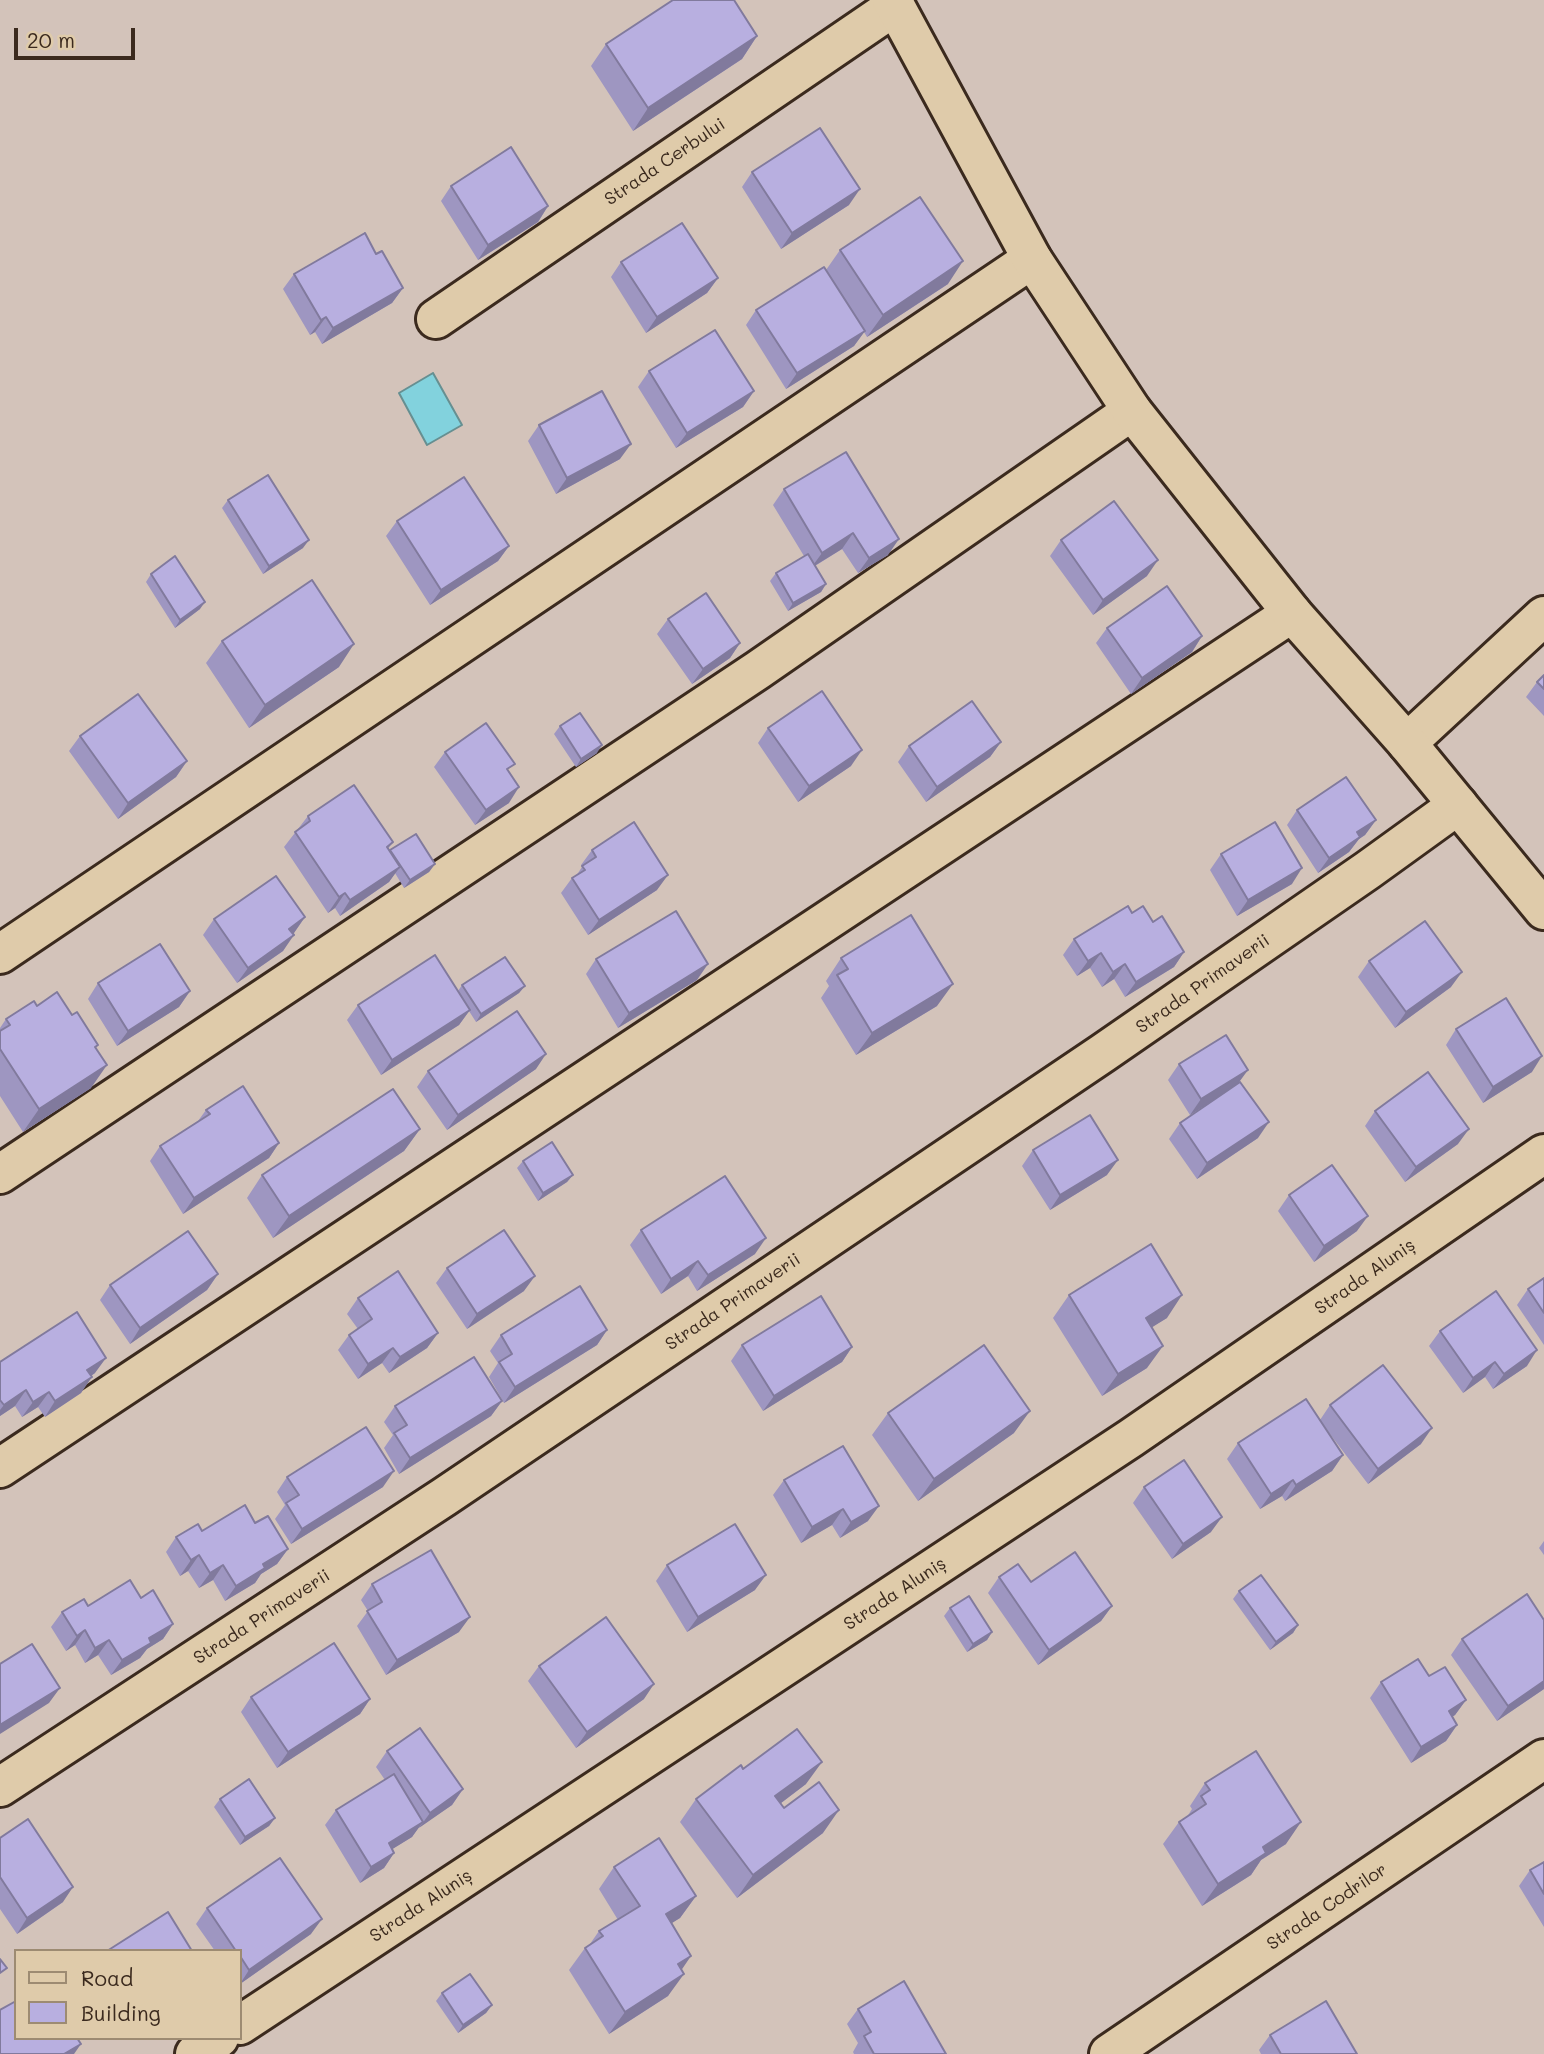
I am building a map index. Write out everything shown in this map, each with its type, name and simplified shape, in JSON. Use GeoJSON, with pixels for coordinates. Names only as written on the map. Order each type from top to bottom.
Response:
{"type":"FeatureCollection","features":[{"type":"Feature","properties":{"kind":"street"},"geometry":{"type":"LineString","coordinates":[[894,3],[1032,259],[1132,411],[1292,613],[1407,743],[1544,910]]}},
{"type":"Feature","properties":{"kind":"street","name":"Strada Cerbului"},"geometry":{"type":"LineString","coordinates":[[436,319],[894,3]]}},
{"type":"Feature","properties":{"kind":"street"},"geometry":{"type":"LineString","coordinates":[[0,954],[1032,259]]}},
{"type":"Feature","properties":{"kind":"street"},"geometry":{"type":"LineString","coordinates":[[0,1174],[758,670],[1132,411]]}},
{"type":"Feature","properties":{"kind":"street"},"geometry":{"type":"LineString","coordinates":[[0,1468],[1292,613]]}},
{"type":"Feature","properties":{"kind":"street"},"geometry":{"type":"LineString","coordinates":[[1407,743],[1544,616]]}},
{"type":"Feature","properties":{"kind":"street","name":"Strada Primaverii"},"geometry":{"type":"LineString","coordinates":[[0,1787],[456,1489],[1114,1046],[1458,805]]}},
{"type":"Feature","properties":{"kind":"street","name":"Strada Aluniș"},"geometry":{"type":"LineString","coordinates":[[242,2024],[1131,1437],[1544,1154]]}},
{"type":"Feature","properties":{"kind":"street","name":"Strada Codrilor"},"geometry":{"type":"LineString","coordinates":[[1109,2054],[1544,1759]]}},
{"type":"Feature","properties":{"kind":"street"},"geometry":{"type":"LineString","coordinates":[[195,2054],[216,2040]]}},
{"type":"Feature","properties":{"kind":"water"},"geometry":{"type":"Polygon","coordinates":[[[433,373],[462,425],[427,445],[399,393],[433,373]]]}},
{"type":"Feature","properties":{"kind":"building"},"geometry":{"type":"Polygon","coordinates":[[[673,0],[734,0],[757,36],[648,108],[606,44],[673,0]]]}},
{"type":"Feature","properties":{"kind":"building"},"geometry":{"type":"Polygon","coordinates":[[[820,128],[860,189],[792,233],[752,172],[820,128]]]}},
{"type":"Feature","properties":{"kind":"building"},"geometry":{"type":"Polygon","coordinates":[[[511,147],[548,206],[488,245],[451,186],[511,147]]]}},
{"type":"Feature","properties":{"kind":"building"},"geometry":{"type":"Polygon","coordinates":[[[920,197],[963,261],[883,315],[840,250],[920,197]]]}},
{"type":"Feature","properties":{"kind":"building"},"geometry":{"type":"Polygon","coordinates":[[[682,223],[718,278],[657,317],[621,262],[682,223]]]}},
{"type":"Feature","properties":{"kind":"building"},"geometry":{"type":"Polygon","coordinates":[[[365,233],[376,254],[382,251],[403,288],[333,328],[326,317],[321,320],[294,274],[365,233]]]}},
{"type":"Feature","properties":{"kind":"building"},"geometry":{"type":"Polygon","coordinates":[[[824,267],[865,331],[797,373],[756,310],[824,267]]]}},
{"type":"Feature","properties":{"kind":"building"},"geometry":{"type":"Polygon","coordinates":[[[715,330],[754,391],[687,433],[649,371],[715,330]]]}},
{"type":"Feature","properties":{"kind":"building"},"geometry":{"type":"Polygon","coordinates":[[[602,391],[631,444],[567,478],[539,425],[602,391]]]}},
{"type":"Feature","properties":{"kind":"building"},"geometry":{"type":"Polygon","coordinates":[[[846,452],[899,539],[869,558],[853,533],[822,553],[784,489],[846,452]]]}},
{"type":"Feature","properties":{"kind":"building"},"geometry":{"type":"Polygon","coordinates":[[[268,475],[309,540],[269,566],[228,500],[268,475]]]}},
{"type":"Feature","properties":{"kind":"building"},"geometry":{"type":"Polygon","coordinates":[[[464,477],[509,546],[441,590],[397,521],[464,477]]]}},
{"type":"Feature","properties":{"kind":"building"},"geometry":{"type":"Polygon","coordinates":[[[1114,501],[1158,560],[1103,600],[1061,540],[1114,501]]]}},
{"type":"Feature","properties":{"kind":"building"},"geometry":{"type":"Polygon","coordinates":[[[808,554],[826,584],[793,603],[776,573],[808,554]]]}},
{"type":"Feature","properties":{"kind":"building"},"geometry":{"type":"Polygon","coordinates":[[[175,556],[205,602],[180,620],[151,574],[175,556]]]}},
{"type":"Feature","properties":{"kind":"building"},"geometry":{"type":"Polygon","coordinates":[[[312,580],[354,644],[265,705],[222,641],[312,580]]]}},
{"type":"Feature","properties":{"kind":"building"},"geometry":{"type":"Polygon","coordinates":[[[1167,586],[1202,636],[1142,678],[1107,628],[1167,586]]]}},
{"type":"Feature","properties":{"kind":"building"},"geometry":{"type":"Polygon","coordinates":[[[706,593],[740,643],[703,669],[668,619],[706,593]]]}},
{"type":"Feature","properties":{"kind":"building"},"geometry":{"type":"Polygon","coordinates":[[[1544,675],[1544,689],[1537,682],[1544,675]]]}},
{"type":"Feature","properties":{"kind":"building"},"geometry":{"type":"Polygon","coordinates":[[[822,691],[862,750],[809,786],[768,728],[822,691]]]}},
{"type":"Feature","properties":{"kind":"building"},"geometry":{"type":"Polygon","coordinates":[[[138,694],[187,761],[128,803],[80,736],[138,694]]]}},
{"type":"Feature","properties":{"kind":"building"},"geometry":{"type":"Polygon","coordinates":[[[972,701],[1001,742],[937,787],[909,746],[972,701]]]}},
{"type":"Feature","properties":{"kind":"building"},"geometry":{"type":"Polygon","coordinates":[[[580,713],[602,745],[581,759],[560,726],[580,713]]]}},
{"type":"Feature","properties":{"kind":"building"},"geometry":{"type":"Polygon","coordinates":[[[486,723],[515,764],[507,769],[519,787],[486,810],[445,752],[486,723]]]}},
{"type":"Feature","properties":{"kind":"building"},"geometry":{"type":"Polygon","coordinates":[[[1346,777],[1376,820],[1357,832],[1360,837],[1329,858],[1297,810],[1346,777]]]}},
{"type":"Feature","properties":{"kind":"building"},"geometry":{"type":"Polygon","coordinates":[[[354,785],[393,842],[387,847],[400,867],[350,900],[345,893],[339,897],[295,832],[310,821],[308,816],[354,785]]]}},
{"type":"Feature","properties":{"kind":"building"},"geometry":{"type":"Polygon","coordinates":[[[634,822],[668,875],[599,920],[572,878],[585,870],[582,866],[596,857],[592,850],[634,822]]]}},
{"type":"Feature","properties":{"kind":"building"},"geometry":{"type":"Polygon","coordinates":[[[1275,822],[1302,868],[1248,900],[1221,854],[1275,822]]]}},
{"type":"Feature","properties":{"kind":"building"},"geometry":{"type":"Polygon","coordinates":[[[416,834],[435,864],[410,880],[390,850],[416,834]]]}},
{"type":"Feature","properties":{"kind":"building"},"geometry":{"type":"Polygon","coordinates":[[[276,876],[305,917],[289,929],[294,935],[248,968],[214,919],[276,876]]]}},
{"type":"Feature","properties":{"kind":"building"},"geometry":{"type":"Polygon","coordinates":[[[1128,906],[1132,913],[1143,906],[1153,922],[1162,916],[1184,952],[1136,982],[1125,964],[1113,972],[1101,953],[1088,961],[1074,939],[1128,906]]]}},
{"type":"Feature","properties":{"kind":"building"},"geometry":{"type":"Polygon","coordinates":[[[676,911],[708,964],[629,1013],[596,959],[676,911]]]}},
{"type":"Feature","properties":{"kind":"building"},"geometry":{"type":"Polygon","coordinates":[[[911,915],[953,984],[872,1033],[837,975],[848,969],[841,958],[911,915]]]}},
{"type":"Feature","properties":{"kind":"building"},"geometry":{"type":"Polygon","coordinates":[[[1425,921],[1462,972],[1406,1012],[1369,961],[1425,921]]]}},
{"type":"Feature","properties":{"kind":"building"},"geometry":{"type":"Polygon","coordinates":[[[160,944],[190,991],[128,1031],[98,983],[160,944]]]}},
{"type":"Feature","properties":{"kind":"building"},"geometry":{"type":"Polygon","coordinates":[[[435,955],[470,1010],[392,1060],[358,1005],[435,955]]]}},
{"type":"Feature","properties":{"kind":"building"},"geometry":{"type":"Polygon","coordinates":[[[505,957],[525,986],[481,1014],[462,985],[505,957]]]}},
{"type":"Feature","properties":{"kind":"building"},"geometry":{"type":"Polygon","coordinates":[[[57,992],[72,1015],[77,1012],[107,1065],[39,1109],[0,1049],[0,1031],[10,1025],[6,1019],[34,1001],[37,1006],[57,992]]]}},
{"type":"Feature","properties":{"kind":"building"},"geometry":{"type":"Polygon","coordinates":[[[1506,998],[1542,1056],[1493,1087],[1456,1029],[1506,998]]]}},
{"type":"Feature","properties":{"kind":"building"},"geometry":{"type":"Polygon","coordinates":[[[517,1011],[546,1054],[458,1115],[428,1071],[517,1011]]]}},
{"type":"Feature","properties":{"kind":"building"},"geometry":{"type":"Polygon","coordinates":[[[1226,1035],[1248,1070],[1201,1099],[1179,1064],[1226,1035]]]}},
{"type":"Feature","properties":{"kind":"building"},"geometry":{"type":"Polygon","coordinates":[[[1428,1072],[1469,1129],[1416,1167],[1375,1111],[1428,1072]]]}},
{"type":"Feature","properties":{"kind":"building"},"geometry":{"type":"Polygon","coordinates":[[[1240,1082],[1269,1122],[1207,1163],[1180,1123],[1240,1082]]]}},
{"type":"Feature","properties":{"kind":"building"},"geometry":{"type":"Polygon","coordinates":[[[243,1086],[279,1143],[194,1198],[160,1146],[210,1114],[206,1110],[243,1086]]]}},
{"type":"Feature","properties":{"kind":"building"},"geometry":{"type":"Polygon","coordinates":[[[393,1089],[420,1129],[289,1216],[262,1175],[393,1089]]]}},
{"type":"Feature","properties":{"kind":"building"},"geometry":{"type":"Polygon","coordinates":[[[1090,1115],[1118,1160],[1060,1195],[1033,1150],[1090,1115]]]}},
{"type":"Feature","properties":{"kind":"building"},"geometry":{"type":"Polygon","coordinates":[[[552,1142],[573,1175],[543,1193],[523,1161],[552,1142]]]}},
{"type":"Feature","properties":{"kind":"building"},"geometry":{"type":"Polygon","coordinates":[[[1332,1165],[1368,1216],[1324,1246],[1289,1195],[1332,1165]]]}},
{"type":"Feature","properties":{"kind":"building"},"geometry":{"type":"Polygon","coordinates":[[[725,1176],[766,1238],[708,1275],[698,1261],[671,1279],[641,1230],[725,1176]]]}},
{"type":"Feature","properties":{"kind":"building"},"geometry":{"type":"Polygon","coordinates":[[[504,1230],[535,1276],[477,1314],[447,1268],[504,1230]]]}},
{"type":"Feature","properties":{"kind":"building"},"geometry":{"type":"Polygon","coordinates":[[[188,1231],[218,1274],[140,1328],[110,1285],[188,1231]]]}},
{"type":"Feature","properties":{"kind":"building"},"geometry":{"type":"Polygon","coordinates":[[[1151,1244],[1182,1295],[1146,1318],[1163,1346],[1118,1374],[1069,1295],[1151,1244]]]}},
{"type":"Feature","properties":{"kind":"building"},"geometry":{"type":"Polygon","coordinates":[[[398,1271],[438,1333],[400,1357],[393,1348],[368,1364],[349,1335],[372,1319],[358,1298],[398,1271]]]}},
{"type":"Feature","properties":{"kind":"building"},"geometry":{"type":"Polygon","coordinates":[[[1544,1278],[1544,1313],[1528,1289],[1544,1278]]]}},
{"type":"Feature","properties":{"kind":"building"},"geometry":{"type":"Polygon","coordinates":[[[580,1286],[607,1330],[515,1387],[499,1362],[512,1354],[501,1335],[580,1286]]]}},
{"type":"Feature","properties":{"kind":"building"},"geometry":{"type":"Polygon","coordinates":[[[1496,1291],[1537,1350],[1504,1374],[1495,1362],[1473,1378],[1440,1331],[1496,1291]]]}},
{"type":"Feature","properties":{"kind":"building"},"geometry":{"type":"Polygon","coordinates":[[[821,1296],[852,1347],[774,1396],[742,1345],[821,1296]]]}},
{"type":"Feature","properties":{"kind":"building"},"geometry":{"type":"Polygon","coordinates":[[[77,1312],[106,1358],[87,1370],[92,1377],[55,1401],[49,1392],[33,1402],[26,1390],[4,1405],[0,1400],[0,1362],[77,1312]]]}},
{"type":"Feature","properties":{"kind":"building"},"geometry":{"type":"Polygon","coordinates":[[[984,1345],[1030,1411],[934,1479],[888,1413],[984,1345]]]}},
{"type":"Feature","properties":{"kind":"building"},"geometry":{"type":"Polygon","coordinates":[[[474,1357],[502,1401],[410,1458],[394,1433],[407,1425],[395,1406],[474,1357]]]}},
{"type":"Feature","properties":{"kind":"building"},"geometry":{"type":"Polygon","coordinates":[[[1383,1365],[1432,1428],[1378,1469],[1330,1405],[1383,1365]]]}},
{"type":"Feature","properties":{"kind":"building"},"geometry":{"type":"Polygon","coordinates":[[[1306,1399],[1343,1455],[1296,1485],[1293,1480],[1271,1494],[1238,1443],[1306,1399]]]}},
{"type":"Feature","properties":{"kind":"building"},"geometry":{"type":"Polygon","coordinates":[[[366,1427],[394,1471],[302,1529],[286,1503],[299,1495],[287,1477],[366,1427]]]}},
{"type":"Feature","properties":{"kind":"building"},"geometry":{"type":"Polygon","coordinates":[[[843,1446],[879,1506],[851,1522],[843,1509],[812,1527],[784,1480],[843,1446]]]}},
{"type":"Feature","properties":{"kind":"building"},"geometry":{"type":"Polygon","coordinates":[[[1184,1460],[1222,1517],[1183,1544],[1144,1487],[1184,1460]]]}},
{"type":"Feature","properties":{"kind":"building"},"geometry":{"type":"Polygon","coordinates":[[[245,1505],[255,1523],[268,1516],[288,1549],[263,1564],[265,1568],[236,1586],[223,1565],[210,1573],[199,1555],[191,1560],[176,1537],[198,1524],[202,1531],[245,1505]]]}},
{"type":"Feature","properties":{"kind":"building"},"geometry":{"type":"Polygon","coordinates":[[[735,1524],[766,1575],[698,1617],[667,1565],[735,1524]]]}},
{"type":"Feature","properties":{"kind":"building"},"geometry":{"type":"Polygon","coordinates":[[[431,1550],[470,1617],[397,1660],[367,1611],[382,1602],[372,1584],[431,1550]]]}},
{"type":"Feature","properties":{"kind":"building"},"geometry":{"type":"Polygon","coordinates":[[[1075,1552],[1112,1606],[1049,1650],[999,1577],[1018,1564],[1031,1582],[1075,1552]]]}},
{"type":"Feature","properties":{"kind":"building"},"geometry":{"type":"Polygon","coordinates":[[[1261,1575],[1298,1625],[1276,1642],[1239,1591],[1261,1575]]]}},
{"type":"Feature","properties":{"kind":"building"},"geometry":{"type":"Polygon","coordinates":[[[130,1580],[141,1598],[153,1590],[173,1624],[149,1638],[151,1643],[122,1660],[109,1640],[95,1648],[85,1630],[77,1636],[62,1612],[84,1599],[88,1606],[130,1580]]]}},
{"type":"Feature","properties":{"kind":"building"},"geometry":{"type":"Polygon","coordinates":[[[1527,1594],[1544,1620],[1544,1681],[1508,1706],[1462,1639],[1527,1594]]]}},
{"type":"Feature","properties":{"kind":"building"},"geometry":{"type":"Polygon","coordinates":[[[969,1596],[992,1632],[973,1644],[950,1608],[969,1596]]]}},
{"type":"Feature","properties":{"kind":"building"},"geometry":{"type":"Polygon","coordinates":[[[606,1617],[654,1684],[587,1732],[539,1666],[606,1617]]]}},
{"type":"Feature","properties":{"kind":"building"},"geometry":{"type":"Polygon","coordinates":[[[334,1643],[370,1699],[288,1752],[251,1697],[334,1643]]]}},
{"type":"Feature","properties":{"kind":"building"},"geometry":{"type":"Polygon","coordinates":[[[32,1644],[60,1688],[0,1725],[0,1664],[32,1644]]]}},
{"type":"Feature","properties":{"kind":"building"},"geometry":{"type":"Polygon","coordinates":[[[1418,1659],[1429,1676],[1445,1667],[1466,1700],[1449,1711],[1457,1725],[1421,1747],[1381,1682],[1418,1659]]]}},
{"type":"Feature","properties":{"kind":"building"},"geometry":{"type":"Polygon","coordinates":[[[420,1728],[463,1789],[430,1813],[387,1751],[420,1728]]]}},
{"type":"Feature","properties":{"kind":"building"},"geometry":{"type":"Polygon","coordinates":[[[797,1729],[822,1762],[775,1796],[784,1808],[819,1782],[839,1810],[753,1875],[696,1799],[741,1765],[743,1769],[797,1729]]]}},
{"type":"Feature","properties":{"kind":"building"},"geometry":{"type":"Polygon","coordinates":[[[1256,1751],[1301,1822],[1263,1847],[1266,1853],[1218,1884],[1179,1822],[1206,1804],[1201,1796],[1210,1790],[1205,1783],[1256,1751]]]}},
{"type":"Feature","properties":{"kind":"building"},"geometry":{"type":"Polygon","coordinates":[[[394,1774],[423,1822],[389,1843],[394,1853],[371,1867],[336,1810],[394,1774]]]}},
{"type":"Feature","properties":{"kind":"building"},"geometry":{"type":"Polygon","coordinates":[[[249,1779],[275,1818],[245,1837],[220,1799],[249,1779]]]}},
{"type":"Feature","properties":{"kind":"building"},"geometry":{"type":"Polygon","coordinates":[[[28,1819],[73,1887],[27,1918],[0,1877],[0,1838],[28,1819]]]}},
{"type":"Feature","properties":{"kind":"building"},"geometry":{"type":"Polygon","coordinates":[[[659,1838],[696,1896],[666,1914],[691,1956],[678,1964],[684,1974],[625,2012],[585,1948],[603,1936],[599,1931],[640,1906],[614,1867],[659,1838]]]}},
{"type":"Feature","properties":{"kind":"building"},"geometry":{"type":"Polygon","coordinates":[[[280,1858],[322,1919],[249,1970],[242,1959],[242,1949],[235,1949],[207,1908],[280,1858]]]}},
{"type":"Feature","properties":{"kind":"building"},"geometry":{"type":"Polygon","coordinates":[[[1544,1862],[1544,1894],[1530,1870],[1544,1862]]]}},
{"type":"Feature","properties":{"kind":"building"},"geometry":{"type":"Polygon","coordinates":[[[168,1912],[191,1949],[110,1949],[168,1912]]]}},
{"type":"Feature","properties":{"kind":"building"},"geometry":{"type":"Polygon","coordinates":[[[0,1959],[7,1968],[0,1973],[0,1959]]]}},
{"type":"Feature","properties":{"kind":"building"},"geometry":{"type":"Polygon","coordinates":[[[470,1974],[492,2005],[463,2025],[442,1993],[470,1974]]]}},
{"type":"Feature","properties":{"kind":"building"},"geometry":{"type":"Polygon","coordinates":[[[904,1981],[946,2054],[874,2054],[864,2036],[871,2032],[858,2009],[904,1981]]]}},
{"type":"Feature","properties":{"kind":"building"},"geometry":{"type":"Polygon","coordinates":[[[1326,2001],[1357,2054],[1281,2054],[1270,2035],[1326,2001]]]}},
{"type":"Feature","properties":{"kind":"building"},"geometry":{"type":"Polygon","coordinates":[[[14,2002],[14,2040],[78,2040],[81,2044],[64,2054],[0,2054],[0,2010],[14,2002]]]}}]}
